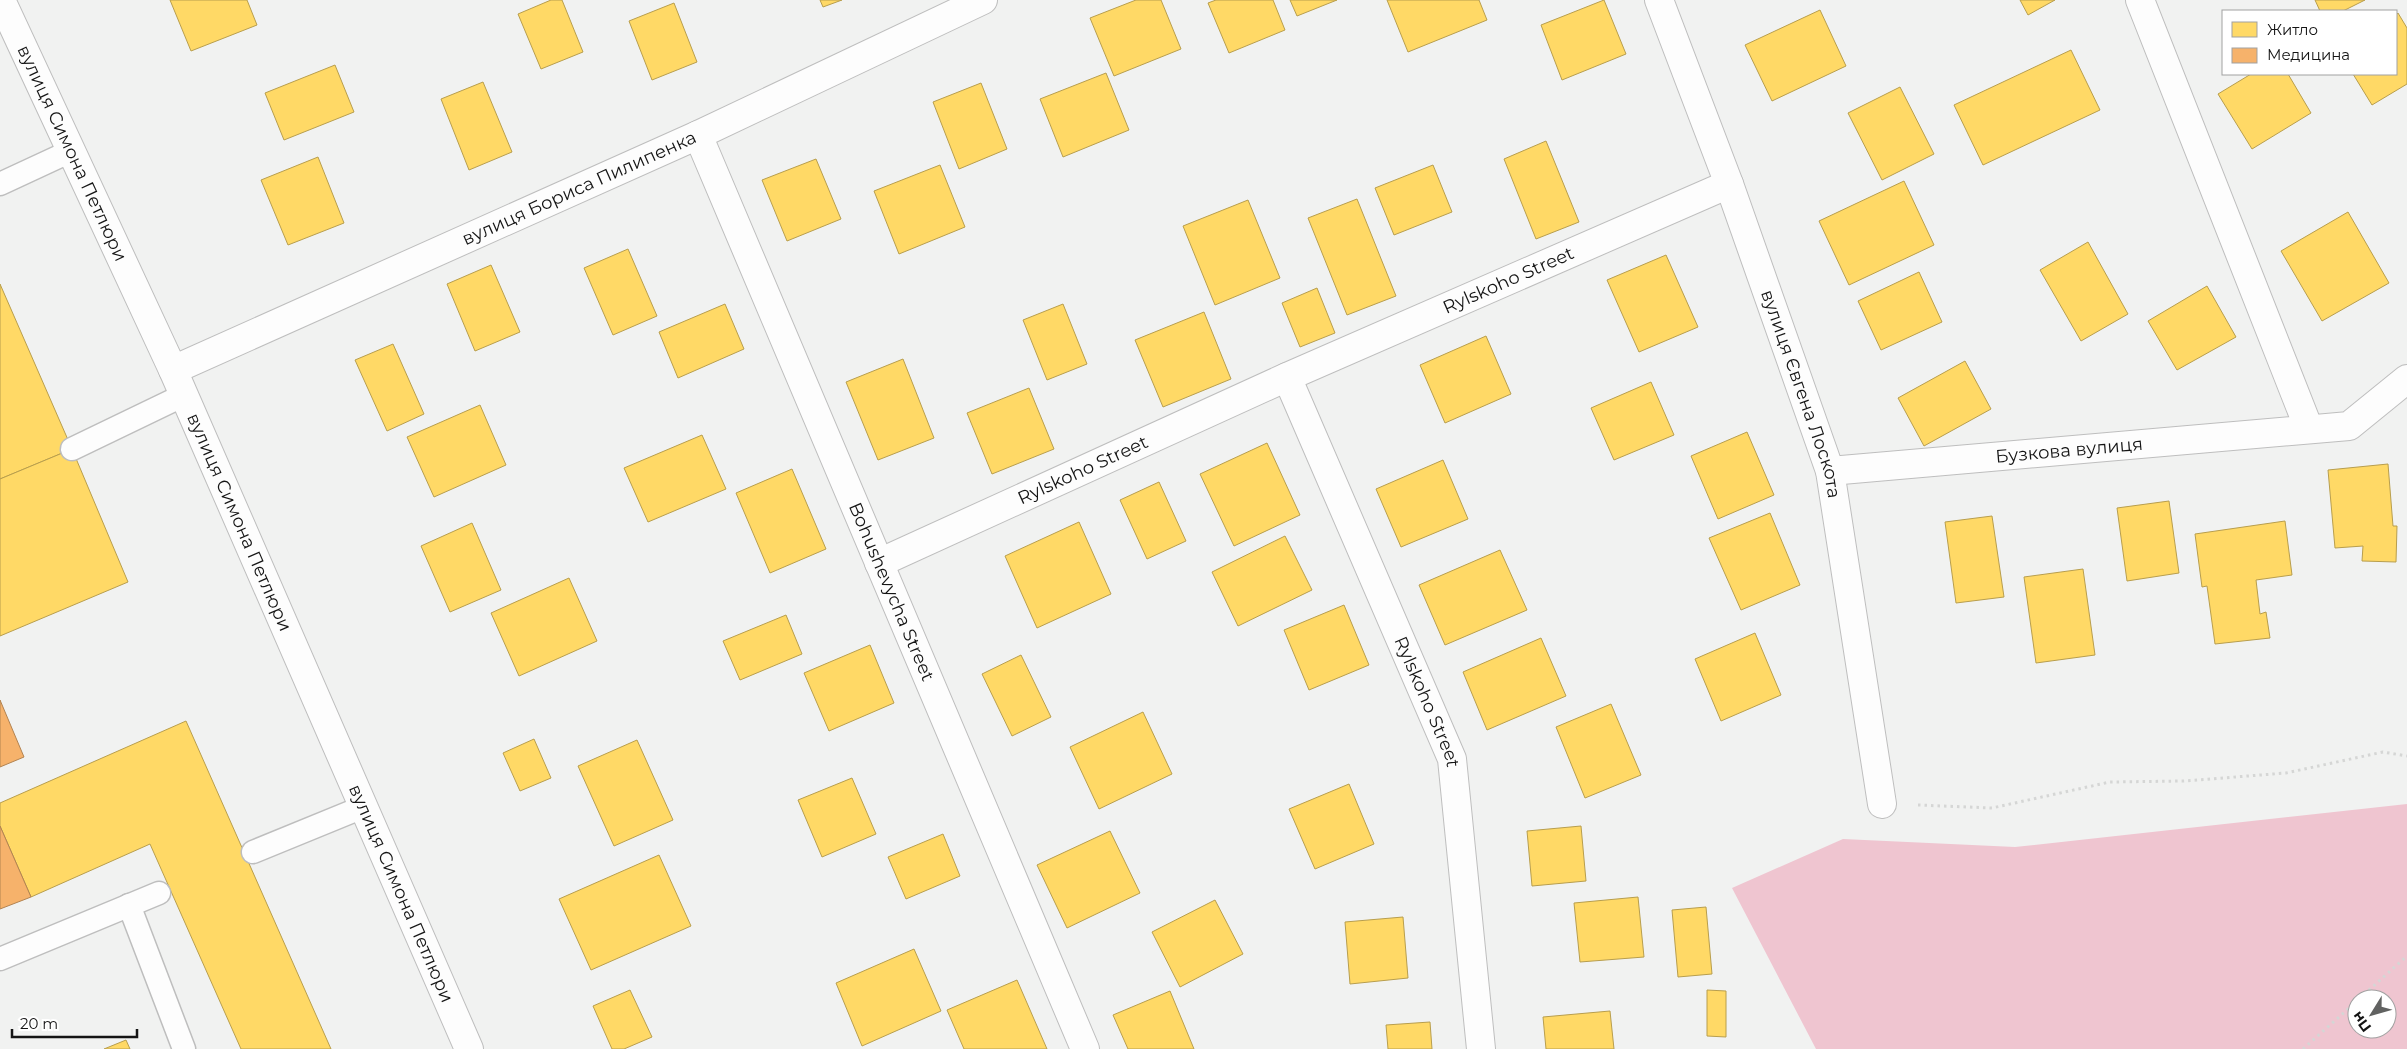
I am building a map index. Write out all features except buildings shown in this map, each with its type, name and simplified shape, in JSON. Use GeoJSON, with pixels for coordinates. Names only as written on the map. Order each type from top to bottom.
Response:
{"type":"FeatureCollection","features":[{"type":"Feature","properties":{"kind":"street","name":"вулиця Симона Петлюри"},"geometry":{"type":"LineString","coordinates":[[1,0],[173,370],[469,1049]]}},
{"type":"Feature","properties":{"kind":"street","name":"вулиця Бориса Пилипенка"},"geometry":{"type":"LineString","coordinates":[[173,370],[698,135],[983,0]]}},
{"type":"Feature","properties":{"kind":"street","name":"вулиця Євгена Лоскота"},"geometry":{"type":"LineString","coordinates":[[1659,0],[1729,184],[1830,471],[1882,804]]}},
{"type":"Feature","properties":{"kind":"street"},"geometry":{"type":"LineString","coordinates":[[2140,0],[2309,430]]}},
{"type":"Feature","properties":{"kind":"street","name":"Bohushevycha Street"},"geometry":{"type":"LineString","coordinates":[[698,135],[1085,1049]]}},
{"type":"Feature","properties":{"kind":"street","name":"Rylskoho Street"},"geometry":{"type":"LineString","coordinates":[[879,563],[1287,377],[1729,184]]}},
{"type":"Feature","properties":{"kind":"street","name":"Rylskoho Street"},"geometry":{"type":"LineString","coordinates":[[1287,377],[1452,759],[1481,1049]]}},
{"type":"Feature","properties":{"kind":"street","name":"Бузкова вулиця"},"geometry":{"type":"LineString","coordinates":[[1830,471],[2349,426],[2407,379]]}},
{"type":"Feature","properties":{"kind":"lane"},"geometry":{"type":"LineString","coordinates":[[0,184],[71,151]]}},
{"type":"Feature","properties":{"kind":"lane"},"geometry":{"type":"LineString","coordinates":[[72,450],[184,395]]}},
{"type":"Feature","properties":{"kind":"lane"},"geometry":{"type":"LineString","coordinates":[[253,852],[363,807]]}},
{"type":"Feature","properties":{"kind":"lane"},"geometry":{"type":"LineString","coordinates":[[0,959],[159,893]]}},
{"type":"Feature","properties":{"kind":"lane"},"geometry":{"type":"LineString","coordinates":[[129,905],[184,1049]]}},
{"type":"Feature","properties":{"kind":"path"},"geometry":{"type":"LineString","coordinates":[[1882,804],[1992,808],[2110,782],[2184,781],[2286,773],[2383,752],[2407,756]]}},
{"type":"Feature","properties":{"kind":"path"},"geometry":{"type":"LineString","coordinates":[[2370,989],[2407,956]]}},
{"type":"Feature","properties":{"kind":"path"},"geometry":{"type":"LineString","coordinates":[[2303,1049],[2347,1010]]}},
{"type":"Feature","properties":{"kind":"shaded area"},"geometry":{"type":"Polygon","coordinates":[[[2407,804],[2407,1049],[1816,1049],[1732,888],[1843,839],[2015,847],[2407,804]]]}}]}
